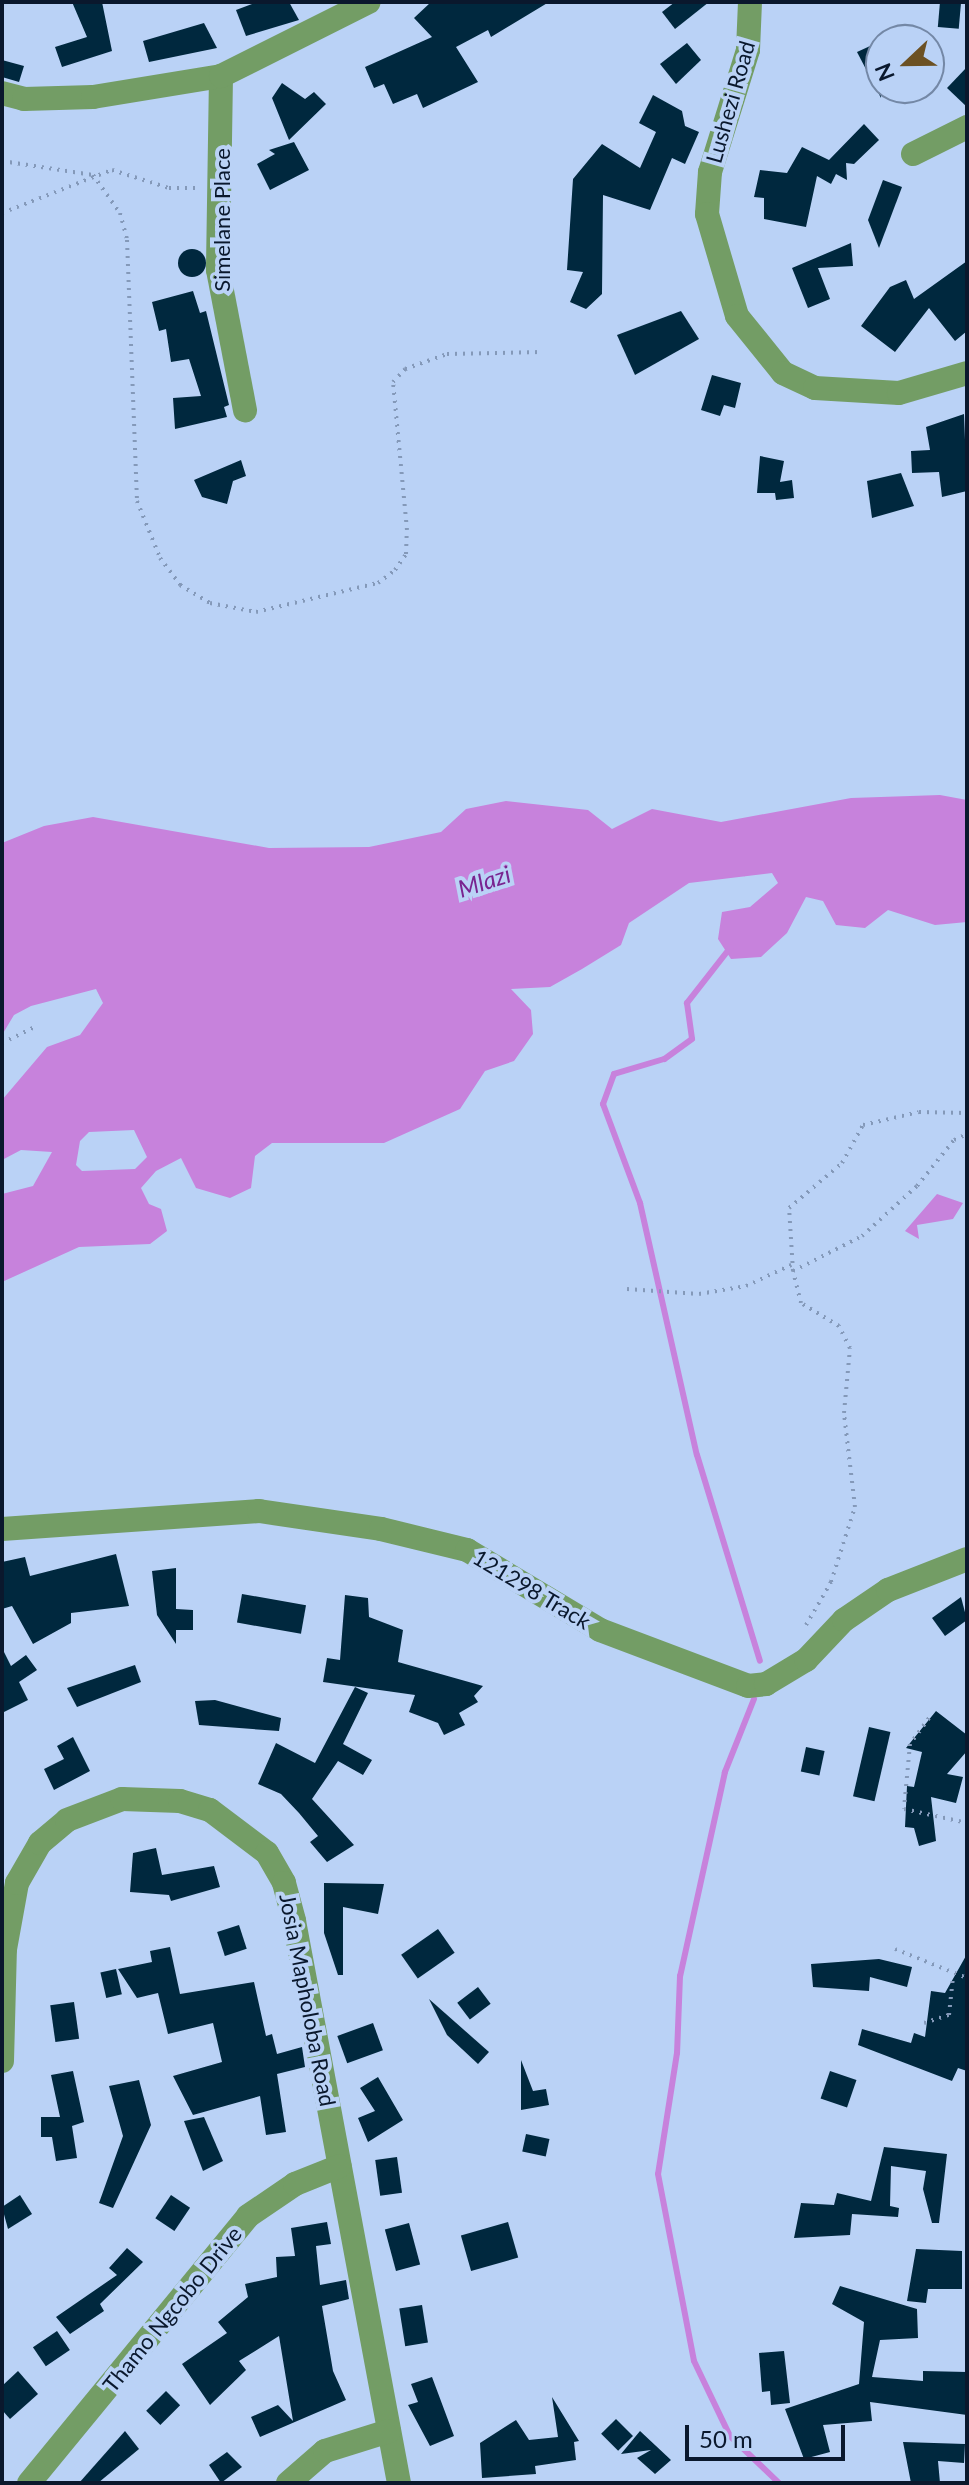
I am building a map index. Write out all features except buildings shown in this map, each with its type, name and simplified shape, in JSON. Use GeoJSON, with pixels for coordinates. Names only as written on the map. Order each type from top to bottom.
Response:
{"type":"FeatureCollection","features":[{"type":"Feature","properties":{"kind":"street"},"geometry":{"type":"LineString","coordinates":[[2,93],[24,99],[93,97],[221,76],[369,2]]}},
{"type":"Feature","properties":{"kind":"street","name":"Lushezi Road"},"geometry":{"type":"LineString","coordinates":[[750,2],[748,50],[710,172],[707,214],[737,316],[783,373],[815,388],[899,393],[967,373]]}},
{"type":"Feature","properties":{"kind":"street","name":"Simelane Place"},"geometry":{"type":"LineString","coordinates":[[221,76],[218,270],[245,410]]}},
{"type":"Feature","properties":{"kind":"street"},"geometry":{"type":"LineString","coordinates":[[913,154],[967,127]]}},
{"type":"Feature","properties":{"kind":"street","name":"121298 Track"},"geometry":{"type":"LineString","coordinates":[[2,1529],[259,1511],[381,1529],[467,1550],[600,1630],[748,1686],[766,1684],[806,1660],[844,1620],[888,1590],[967,1559]]}},
{"type":"Feature","properties":{"kind":"street","name":"Josia Mapholoba Road"},"geometry":{"type":"LineString","coordinates":[[2,2061],[10,1912],[40,1843],[67,1820],[122,1799],[146,1796],[210,1810],[267,1853],[284,1883],[399,2483]]}},
{"type":"Feature","properties":{"kind":"street","name":"Thamo Ngcobo Drive"},"geometry":{"type":"LineString","coordinates":[[29,2483],[248,2216],[295,2184],[340,2166]]}},
{"type":"Feature","properties":{"kind":"street"},"geometry":{"type":"LineString","coordinates":[[288,2483],[325,2451],[389,2431]]}},
{"type":"Feature","properties":{"kind":"path"},"geometry":{"type":"LineString","coordinates":[[2,213],[112,170],[190,192],[220,174]]}},
{"type":"Feature","properties":{"kind":"path"},"geometry":{"type":"LineString","coordinates":[[2,1043],[37,1026]]}},
{"type":"Feature","properties":{"kind":"path"},"geometry":{"type":"LineString","coordinates":[[803,1631],[831,1582],[855,1507],[844,1413],[850,1348],[839,1326],[801,1303],[792,1268],[789,1208],[842,1163],[863,1125],[919,1112],[967,1113]]}},
{"type":"Feature","properties":{"kind":"path"},"geometry":{"type":"LineString","coordinates":[[627,1289],[699,1294],[746,1286],[792,1268],[862,1236],[917,1186],[954,1140],[967,1134]]}},
{"type":"Feature","properties":{"kind":"path"},"geometry":{"type":"LineString","coordinates":[[929,1718],[910,1744],[904,1809],[967,1823]]}},
{"type":"Feature","properties":{"kind":"path"},"geometry":{"type":"LineString","coordinates":[[895,1949],[953,1977],[967,1978]]}},
{"type":"Feature","properties":{"kind":"path"},"geometry":{"type":"LineString","coordinates":[[924,2023],[949,2015],[953,1977]]}},
{"type":"Feature","properties":{"kind":"water","name":"Mlazi"},"geometry":{"type":"Polygon","coordinates":[[[940,795],[967,800],[967,922],[935,925],[888,910],[865,928],[836,925],[823,901],[806,897],[787,933],[761,957],[731,959],[718,939],[722,912],[750,907],[778,883],[772,873],[689,883],[629,923],[621,945],[582,969],[550,987],[511,989],[531,1010],[533,1034],[514,1061],[485,1071],[460,1109],[384,1143],[272,1143],[255,1156],[251,1188],[230,1198],[196,1188],[181,1158],[156,1171],[141,1188],[149,1204],[161,1209],[167,1231],[150,1244],[79,1247],[2,1282],[2,1194],[33,1186],[52,1152],[21,1150],[2,1160],[2,1100],[47,1047],[80,1035],[103,1003],[96,989],[31,1006],[14,1015],[2,1035],[2,843],[44,826],[93,817],[269,848],[369,847],[441,832],[466,809],[506,801],[588,810],[612,829],[652,809],[721,822],[851,798],[940,795]],[[134,1130],[89,1132],[80,1141],[76,1165],[82,1171],[135,1169],[147,1157],[134,1130]]]}},
{"type":"Feature","properties":{"kind":"water"},"geometry":{"type":"Polygon","coordinates":[[[937,1194],[963,1203],[953,1219],[917,1225],[919,1239],[905,1231],[937,1194]]]}},
{"type":"Feature","properties":{"kind":"waterway"},"geometry":{"type":"LineString","coordinates":[[730,948],[687,1003],[692,1039],[664,1059],[614,1074],[603,1104],[640,1203],[697,1455],[760,1661]]}},
{"type":"Feature","properties":{"kind":"waterway"},"geometry":{"type":"LineString","coordinates":[[754,1699],[725,1772],[680,1976],[677,2053],[658,2174],[694,2361],[730,2436],[779,2483]]}}]}
